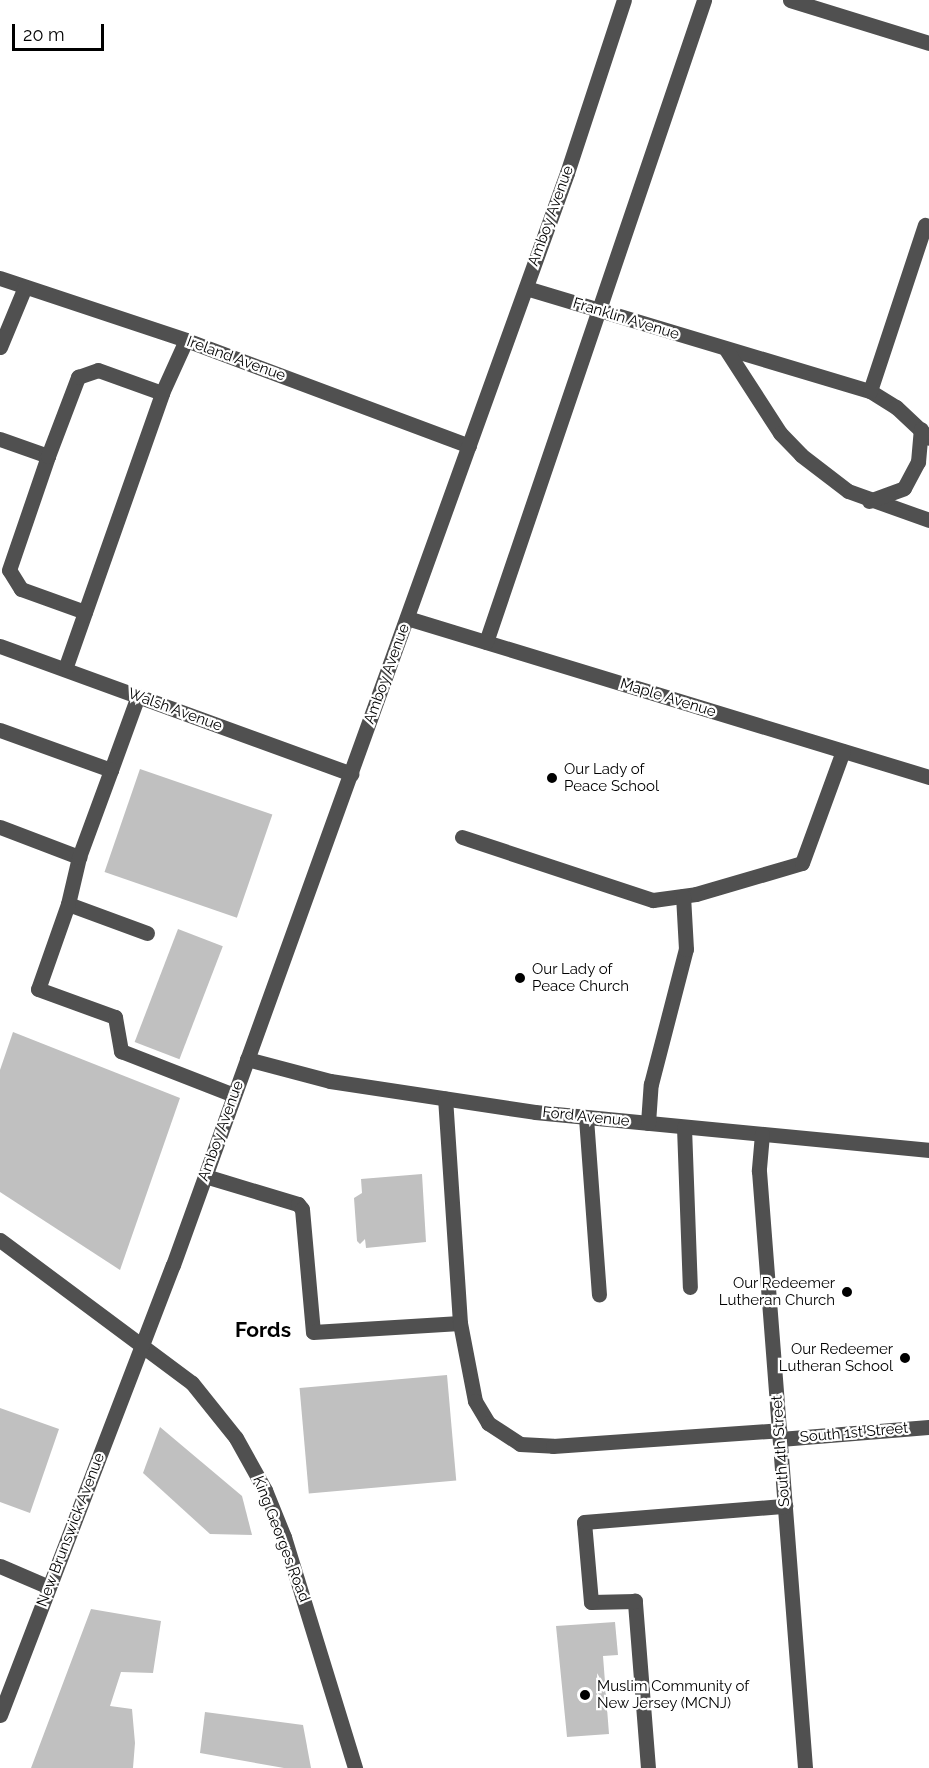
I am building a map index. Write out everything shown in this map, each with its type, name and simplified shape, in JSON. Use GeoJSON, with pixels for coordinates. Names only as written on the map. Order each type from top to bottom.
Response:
{"type":"FeatureCollection","features":[{"type":"Feature","properties":{"kind":"street","name":"Amboy Avenue"},"geometry":{"type":"LineString","coordinates":[[142,1345],[526,288],[624,0]]}},
{"type":"Feature","properties":{"kind":"street"},"geometry":{"type":"LineString","coordinates":[[486,642],[704,0]]}},
{"type":"Feature","properties":{"kind":"street"},"geometry":{"type":"LineString","coordinates":[[790,0],[929,43]]}},
{"type":"Feature","properties":{"kind":"street"},"geometry":{"type":"LineString","coordinates":[[869,501],[904,488],[918,462],[925,433],[870,391],[925,225]]}},
{"type":"Feature","properties":{"kind":"street","name":"Ireland Avenue"},"geometry":{"type":"LineString","coordinates":[[0,278],[186,340],[469,446]]}},
{"type":"Feature","properties":{"kind":"street"},"geometry":{"type":"LineString","coordinates":[[0,347],[25,287]]}},
{"type":"Feature","properties":{"kind":"street","name":"Franklin Avenue"},"geometry":{"type":"LineString","coordinates":[[526,288],[727,351],[870,391]]}},
{"type":"Feature","properties":{"kind":"street"},"geometry":{"type":"LineString","coordinates":[[65,669],[162,393],[186,340]]}},
{"type":"Feature","properties":{"kind":"street"},"geometry":{"type":"LineString","coordinates":[[727,351],[790,445],[848,491],[869,501],[929,520]]}},
{"type":"Feature","properties":{"kind":"street"},"geometry":{"type":"LineString","coordinates":[[85,612],[21,589],[9,570],[48,456],[78,377],[98,370],[162,393]]}},
{"type":"Feature","properties":{"kind":"street"},"geometry":{"type":"LineString","coordinates":[[0,439],[48,456]]}},
{"type":"Feature","properties":{"kind":"street","name":"Maple Avenue"},"geometry":{"type":"LineString","coordinates":[[407,618],[929,777]]}},
{"type":"Feature","properties":{"kind":"street","name":"Walsh Avenue"},"geometry":{"type":"LineString","coordinates":[[0,646],[351,774]]}},
{"type":"Feature","properties":{"kind":"street"},"geometry":{"type":"LineString","coordinates":[[138,696],[79,857],[68,904],[38,989],[115,1017],[122,1051],[234,1095]]}},
{"type":"Feature","properties":{"kind":"street"},"geometry":{"type":"LineString","coordinates":[[0,730],[111,770]]}},
{"type":"Feature","properties":{"kind":"street"},"geometry":{"type":"LineString","coordinates":[[462,837],[653,900],[683,896],[802,863],[843,751]]}},
{"type":"Feature","properties":{"kind":"street"},"geometry":{"type":"LineString","coordinates":[[0,827],[79,857]]}},
{"type":"Feature","properties":{"kind":"street"},"geometry":{"type":"LineString","coordinates":[[648,1123],[651,1084],[686,949],[683,896]]}},
{"type":"Feature","properties":{"kind":"street"},"geometry":{"type":"LineString","coordinates":[[68,904],[147,933]]}},
{"type":"Feature","properties":{"kind":"street","name":"Ford Avenue"},"geometry":{"type":"LineString","coordinates":[[247,1059],[330,1081],[586,1118],[929,1150]]}},
{"type":"Feature","properties":{"kind":"street","name":"South 1st Street"},"geometry":{"type":"LineString","coordinates":[[444,1099],[460,1323],[475,1401],[488,1423],[520,1444],[553,1446],[929,1427]]}},
{"type":"Feature","properties":{"kind":"street"},"geometry":{"type":"LineString","coordinates":[[586,1118],[599,1295]]}},
{"type":"Feature","properties":{"kind":"street"},"geometry":{"type":"LineString","coordinates":[[684,1127],[690,1287]]}},
{"type":"Feature","properties":{"kind":"street","name":"South 4th Street"},"geometry":{"type":"LineString","coordinates":[[762,1134],[759,1171],[805,1768]]}},
{"type":"Feature","properties":{"kind":"street"},"geometry":{"type":"LineString","coordinates":[[205,1176],[298,1204],[302,1209],[313,1332],[460,1323]]}},
{"type":"Feature","properties":{"kind":"street","name":"King Georges Road"},"geometry":{"type":"LineString","coordinates":[[0,1240],[192,1383],[207,1399],[257,1474],[310,1614],[355,1768]]}},
{"type":"Feature","properties":{"kind":"street","name":"New Brunswick Avenue"},"geometry":{"type":"LineString","coordinates":[[0,1714],[142,1345]]}},
{"type":"Feature","properties":{"kind":"street"},"geometry":{"type":"LineString","coordinates":[[648,1768],[635,1600],[591,1602],[585,1522],[785,1506]]}},
{"type":"Feature","properties":{"kind":"street"},"geometry":{"type":"LineString","coordinates":[[0,1566],[49,1587]]}},
{"type":"Feature","properties":{"kind":"building"},"geometry":{"type":"Polygon","coordinates":[[[140,769],[272,815],[237,918],[105,872],[140,769]]]}},
{"type":"Feature","properties":{"kind":"building"},"geometry":{"type":"Polygon","coordinates":[[[178,929],[223,946],[179,1059],[135,1042],[178,929]]]}},
{"type":"Feature","properties":{"kind":"building"},"geometry":{"type":"Polygon","coordinates":[[[13,1032],[180,1098],[120,1270],[0,1192],[0,1070],[13,1032]]]}},
{"type":"Feature","properties":{"kind":"building"},"geometry":{"type":"Polygon","coordinates":[[[422,1174],[426,1242],[366,1248],[365,1239],[360,1244],[357,1241],[354,1198],[362,1193],[361,1179],[422,1174]]]}},
{"type":"Feature","properties":{"kind":"building"},"geometry":{"type":"Polygon","coordinates":[[[447,1375],[456,1481],[309,1493],[300,1388],[447,1375]]]}},
{"type":"Feature","properties":{"kind":"building"},"geometry":{"type":"Polygon","coordinates":[[[0,1408],[59,1429],[30,1513],[0,1502],[0,1408]]]}},
{"type":"Feature","properties":{"kind":"building"},"geometry":{"type":"Polygon","coordinates":[[[160,1427],[242,1496],[252,1535],[210,1534],[143,1473],[160,1427]]]}},
{"type":"Feature","properties":{"kind":"building"},"geometry":{"type":"Polygon","coordinates":[[[91,1609],[161,1621],[153,1673],[121,1672],[110,1706],[132,1709],[135,1743],[133,1768],[31,1768],[91,1609]]]}},
{"type":"Feature","properties":{"kind":"building","name":"Muslim Community of New Jersey (MCNJ)"},"geometry":{"type":"Polygon","coordinates":[[[615,1622],[618,1655],[603,1656],[609,1734],[567,1737],[556,1626],[615,1622]]]}},
{"type":"Feature","properties":{"kind":"building"},"geometry":{"type":"Polygon","coordinates":[[[205,1712],[303,1725],[311,1768],[284,1768],[200,1753],[205,1712]]]}},
{"type":"Feature","properties":{"kind":"place","name":"Our Lady of Peace School"},"geometry":{"type":"Point","coordinates":[552,778]}},
{"type":"Feature","properties":{"kind":"place","name":"Our Lady of Peace Church"},"geometry":{"type":"Point","coordinates":[520,978]}},
{"type":"Feature","properties":{"kind":"place","name":"Our Redeemer Lutheran Church"},"geometry":{"type":"Point","coordinates":[847,1292]}},
{"type":"Feature","properties":{"kind":"place","name":"Our Redeemer Lutheran School"},"geometry":{"type":"Point","coordinates":[905,1358]}},
{"type":"Feature","properties":{"kind":"place","name":"Muslim Community of New Jersey (MCNJ)"},"geometry":{"type":"Point","coordinates":[585,1695]}},
{"type":"Feature","properties":{"kind":"district","name":"Fords"},"geometry":{"type":"Point","coordinates":[263,1330]}}]}
